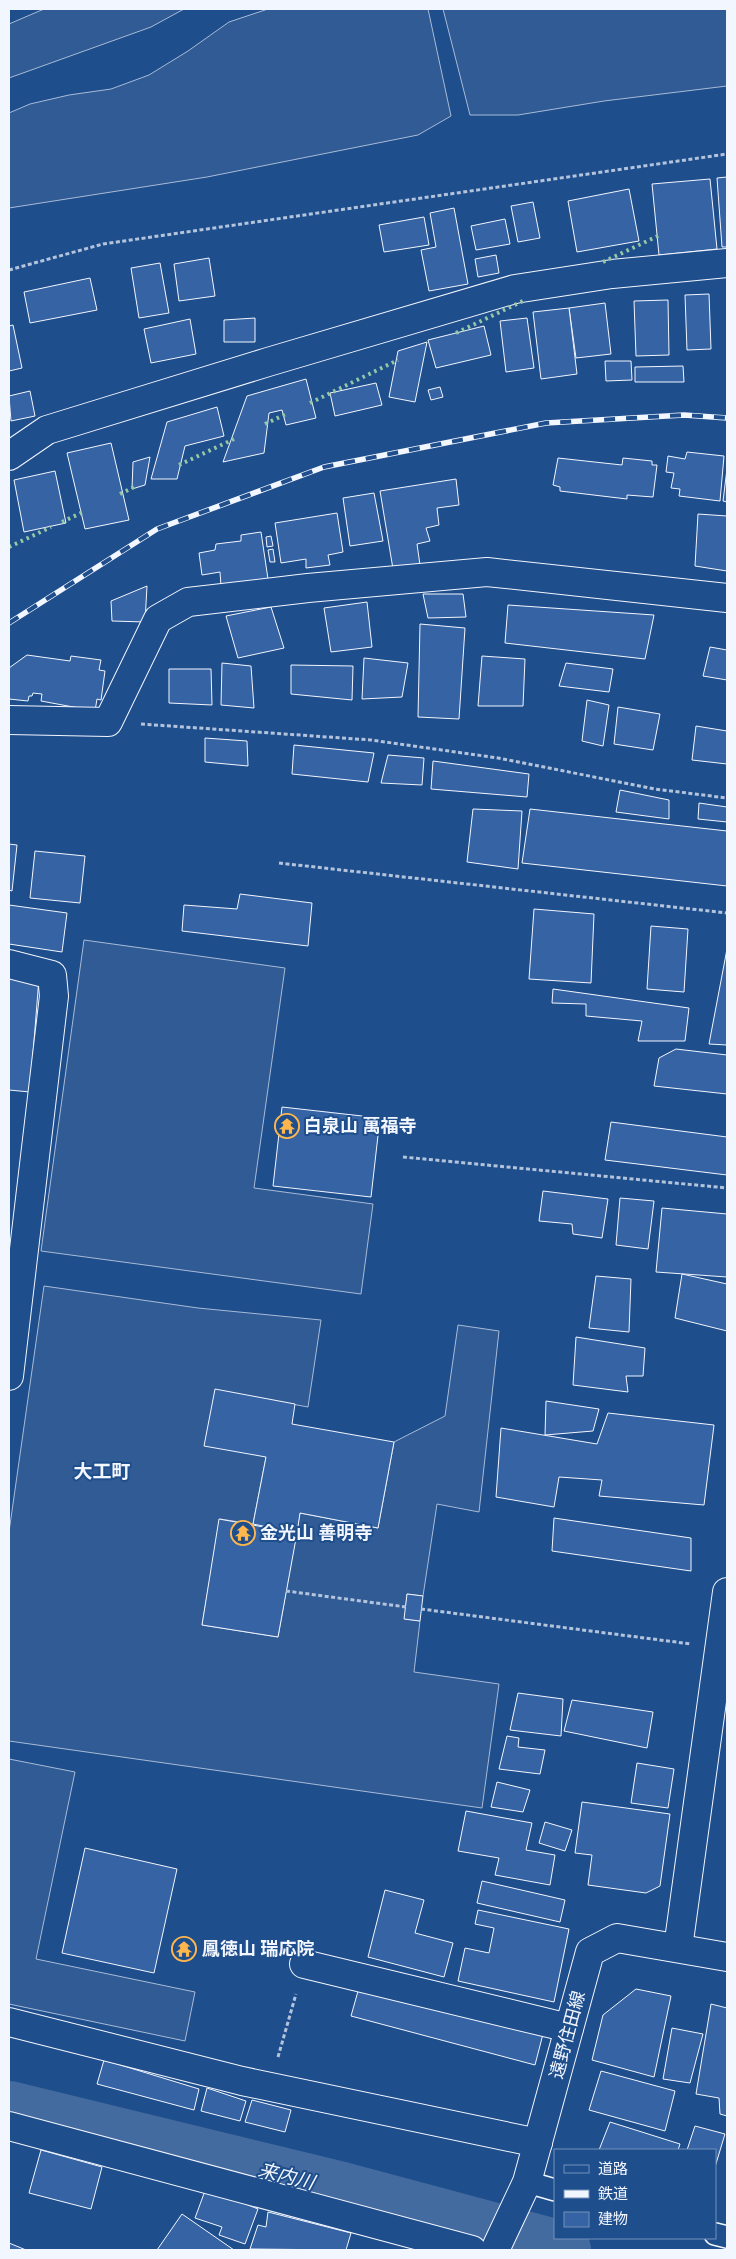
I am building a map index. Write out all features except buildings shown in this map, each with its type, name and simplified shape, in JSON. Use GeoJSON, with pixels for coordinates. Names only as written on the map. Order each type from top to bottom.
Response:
{"type":"FeatureCollection","features":[{"type":"Feature","properties":{"kind":"street"},"geometry":{"type":"LineString","coordinates":[[9,456],[47,430],[515,289],[612,274],[727,263]]}},
{"type":"Feature","properties":{"kind":"street"},"geometry":{"type":"LineString","coordinates":[[9,720],[108,722],[158,618],[188,602],[308,588],[487,572],[727,598]]}},
{"type":"Feature","properties":{"kind":"street"},"geometry":{"type":"LineString","coordinates":[[9,964],[52,975],[54,996],[9,1376]]}},
{"type":"Feature","properties":{"kind":"street"},"geometry":{"type":"LineString","coordinates":[[678,1948],[723,1649],[727,1592]]}},
{"type":"Feature","properties":{"kind":"street","name":"遠野住田線"},"geometry":{"type":"LineString","coordinates":[[495,2250],[523,2191],[590,1952],[617,1938],[727,1958]]}},
{"type":"Feature","properties":{"kind":"street"},"geometry":{"type":"LineString","coordinates":[[304,1964],[570,2028]]}},
{"type":"Feature","properties":{"kind":"street"},"geometry":{"type":"LineString","coordinates":[[9,2022],[270,2087],[538,2143]]}},
{"type":"Feature","properties":{"kind":"street"},"geometry":{"type":"LineString","coordinates":[[9,2126],[472,2250]]}},
{"type":"Feature","properties":{"kind":"street"},"geometry":{"type":"LineString","coordinates":[[523,2191],[554,2190]]}},
{"type":"Feature","properties":{"kind":"path"},"geometry":{"type":"LineString","coordinates":[[9,270],[103,244],[727,154]]}},
{"type":"Feature","properties":{"kind":"path"},"geometry":{"type":"LineString","coordinates":[[108,722],[371,740],[498,758],[655,789],[727,798]]}},
{"type":"Feature","properties":{"kind":"path"},"geometry":{"type":"LineString","coordinates":[[278,863],[727,913]]}},
{"type":"Feature","properties":{"kind":"path"},"geometry":{"type":"LineString","coordinates":[[403,1157],[727,1188]]}},
{"type":"Feature","properties":{"kind":"path"},"geometry":{"type":"LineString","coordinates":[[286,1590],[406,1607]]}},
{"type":"Feature","properties":{"kind":"path"},"geometry":{"type":"LineString","coordinates":[[421,1609],[723,1649]]}},
{"type":"Feature","properties":{"kind":"path"},"geometry":{"type":"LineString","coordinates":[[270,2087],[304,1964]]}},
{"type":"Feature","properties":{"kind":"shaded area"},"geometry":{"type":"Polygon","coordinates":[[[44,9],[184,9],[151,27],[9,78],[9,24],[44,9]]]}},
{"type":"Feature","properties":{"kind":"shaded area"},"geometry":{"type":"Polygon","coordinates":[[[268,9],[428,9],[451,116],[418,135],[207,177],[9,208],[9,113],[30,104],[69,95],[111,89],[149,75],[188,51],[229,22],[268,9]]]}},
{"type":"Feature","properties":{"kind":"shaded area"},"geometry":{"type":"Polygon","coordinates":[[[443,9],[727,9],[727,86],[604,101],[518,115],[470,115],[443,9]]]}},
{"type":"Feature","properties":{"kind":"shaded area"},"geometry":{"type":"Polygon","coordinates":[[[84,940],[285,968],[254,1188],[373,1204],[361,1294],[41,1251],[84,940]]]}},
{"type":"Feature","properties":{"kind":"shaded area","name":"金光山 善明寺"},"geometry":{"type":"Polygon","coordinates":[[[44,1286],[198,1308],[321,1320],[308,1407],[215,1390],[266,1457],[253,1524],[220,1519],[202,1625],[278,1637],[300,1513],[378,1528],[394,1442],[445,1416],[458,1325],[499,1331],[479,1512],[437,1504],[423,1596],[407,1594],[405,1619],[420,1621],[414,1672],[499,1684],[482,1808],[9,1741],[9,1532],[44,1286]]]}},
{"type":"Feature","properties":{"kind":"shaded area"},"geometry":{"type":"Polygon","coordinates":[[[9,1759],[75,1772],[36,1959],[195,1992],[185,2041],[9,2004],[9,1759]]]}},
{"type":"Feature","properties":{"kind":"waterway","name":"来内川"},"geometry":{"type":"LineString","coordinates":[[9,2110],[342,2191],[562,2250]]}},
{"type":"Feature","properties":{"kind":"railway"},"geometry":{"type":"LineString","coordinates":[[9,623],[157,529],[324,467],[546,423],[684,415],[727,418]]}},
{"type":"Feature","properties":{"kind":"hedge"},"geometry":{"type":"LineString","coordinates":[[603,262],[660,235]]}},
{"type":"Feature","properties":{"kind":"hedge"},"geometry":{"type":"LineString","coordinates":[[456,333],[525,300]]}},
{"type":"Feature","properties":{"kind":"hedge"},"geometry":{"type":"LineString","coordinates":[[310,403],[398,360]]}},
{"type":"Feature","properties":{"kind":"hedge"},"geometry":{"type":"LineString","coordinates":[[265,424],[286,414]]}},
{"type":"Feature","properties":{"kind":"hedge"},"geometry":{"type":"LineString","coordinates":[[179,465],[234,439]]}},
{"type":"Feature","properties":{"kind":"hedge"},"geometry":{"type":"LineString","coordinates":[[120,494],[134,487]]}},
{"type":"Feature","properties":{"kind":"hedge"},"geometry":{"type":"LineString","coordinates":[[62,522],[83,512]]}},
{"type":"Feature","properties":{"kind":"hedge"},"geometry":{"type":"LineString","coordinates":[[9,547],[51,527]]}},
{"type":"Feature","properties":{"kind":"place","name":"白泉山 萬福寺"},"geometry":{"type":"Point","coordinates":[287,1126]}},
{"type":"Feature","properties":{"kind":"place","name":"金光山 善明寺"},"geometry":{"type":"Point","coordinates":[243,1533]}},
{"type":"Feature","properties":{"kind":"place","name":"鳳徳山 瑞応院"},"geometry":{"type":"Point","coordinates":[184,1949]}},
{"type":"Feature","properties":{"kind":"district","name":"大工町"},"geometry":{"type":"Point","coordinates":[102,1472]}}]}
